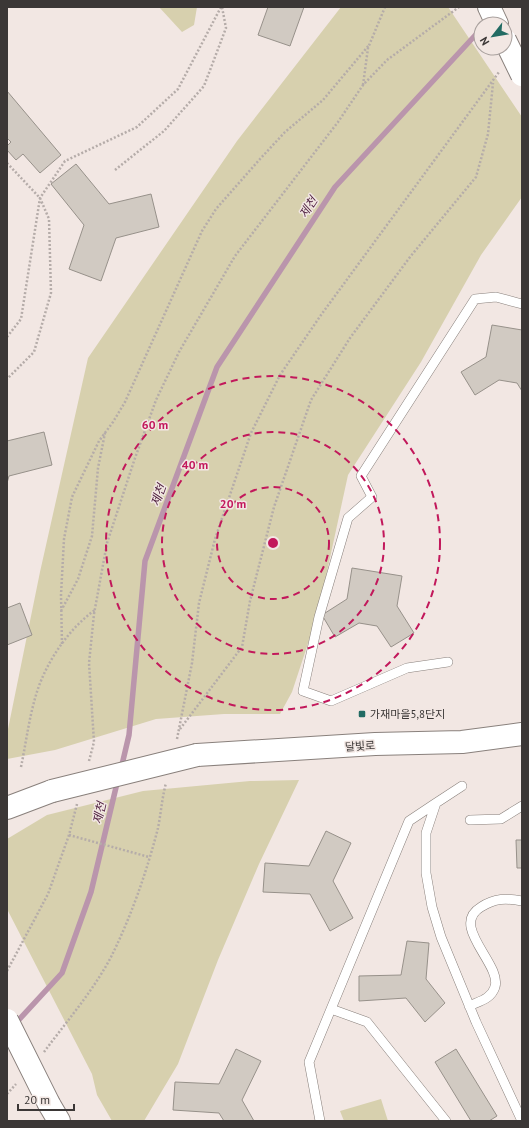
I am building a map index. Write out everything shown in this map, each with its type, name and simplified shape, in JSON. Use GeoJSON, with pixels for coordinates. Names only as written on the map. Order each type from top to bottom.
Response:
{"type":"FeatureCollection","features":[{"type":"Feature","properties":{"kind":"street"},"geometry":{"type":"LineString","coordinates":[[513,56],[522,74]]}},
{"type":"Feature","properties":{"kind":"street","name":"달빛로"},"geometry":{"type":"LineString","coordinates":[[7,808],[52,791],[197,755],[375,744],[462,742],[522,734]]}},
{"type":"Feature","properties":{"kind":"street"},"geometry":{"type":"LineString","coordinates":[[7,1020],[54,1112]]}},
{"type":"Feature","properties":{"kind":"lane"},"geometry":{"type":"LineString","coordinates":[[448,662],[407,668],[331,701],[303,691],[319,617],[348,518],[372,497],[361,476],[474,299],[496,297],[522,304]]}},
{"type":"Feature","properties":{"kind":"lane"},"geometry":{"type":"LineString","coordinates":[[320,1121],[309,1062],[409,821],[462,786]]}},
{"type":"Feature","properties":{"kind":"lane"},"geometry":{"type":"LineString","coordinates":[[436,803],[426,833],[426,873],[432,907],[441,937],[469,1006],[522,1121]]}},
{"type":"Feature","properties":{"kind":"lane"},"geometry":{"type":"LineString","coordinates":[[470,820],[501,819],[522,806]]}},
{"type":"Feature","properties":{"kind":"lane"},"geometry":{"type":"LineString","coordinates":[[469,1006],[491,996],[496,985],[492,970],[472,933],[471,919],[479,908],[494,900],[507,898],[522,900]]}},
{"type":"Feature","properties":{"kind":"lane"},"geometry":{"type":"LineString","coordinates":[[331,1009],[367,1022],[446,1121]]}},
{"type":"Feature","properties":{"kind":"path"},"geometry":{"type":"LineString","coordinates":[[115,170],[164,131],[204,86],[226,28],[222,7]]}},
{"type":"Feature","properties":{"kind":"path"},"geometry":{"type":"LineString","coordinates":[[7,337],[21,320],[40,198],[65,161],[137,127],[178,89],[222,7]]}},
{"type":"Feature","properties":{"kind":"path"},"geometry":{"type":"LineString","coordinates":[[363,85],[370,44],[385,7]]}},
{"type":"Feature","properties":{"kind":"path"},"geometry":{"type":"LineString","coordinates":[[88,766],[94,742],[89,663],[95,610],[108,543],[134,461],[156,400],[179,352],[235,256],[338,122],[363,85],[387,60],[459,7]]}},
{"type":"Feature","properties":{"kind":"path"},"geometry":{"type":"LineString","coordinates":[[62,644],[61,611],[64,538],[72,497],[99,441],[125,402],[190,254],[216,209],[285,132],[323,100],[370,44]]}},
{"type":"Feature","properties":{"kind":"path"},"geometry":{"type":"LineString","coordinates":[[175,746],[192,663],[199,603],[204,582],[215,539],[251,433],[280,375],[321,315],[501,70]]}},
{"type":"Feature","properties":{"kind":"path"},"geometry":{"type":"LineString","coordinates":[[179,731],[242,647],[250,601],[274,507],[311,400],[350,338],[410,257],[476,177],[488,134],[493,82]]}},
{"type":"Feature","properties":{"kind":"path"},"geometry":{"type":"LineString","coordinates":[[7,164],[40,198],[49,219],[51,293],[34,352],[7,379]]}},
{"type":"Feature","properties":{"kind":"path"},"geometry":{"type":"LineString","coordinates":[[61,611],[78,579],[92,536],[98,468],[105,432]]}},
{"type":"Feature","properties":{"kind":"path"},"geometry":{"type":"LineString","coordinates":[[21,767],[36,694],[66,636],[95,610]]}},
{"type":"Feature","properties":{"kind":"path"},"geometry":{"type":"LineString","coordinates":[[39,1058],[87,996],[111,956],[133,905],[149,857],[158,827],[167,777]]}},
{"type":"Feature","properties":{"kind":"path"},"geometry":{"type":"LineString","coordinates":[[7,971],[48,894],[69,835],[79,796]]}},
{"type":"Feature","properties":{"kind":"path"},"geometry":{"type":"LineString","coordinates":[[69,835],[122,848],[149,857]]}},
{"type":"Feature","properties":{"kind":"path"},"geometry":{"type":"LineString","coordinates":[[7,1097],[8,1093],[19,1080]]}},
{"type":"Feature","properties":{"kind":"shaded area"},"geometry":{"type":"Polygon","coordinates":[[[159,7],[197,7],[194,25],[182,32],[159,7]]]}},
{"type":"Feature","properties":{"kind":"shaded area"},"geometry":{"type":"Polygon","coordinates":[[[341,7],[448,7],[473,44],[473,56],[481,56],[522,117],[522,197],[481,255],[421,362],[348,475],[318,613],[292,692],[280,714],[224,714],[156,719],[55,750],[7,759],[7,734],[40,572],[88,358],[237,141],[341,7]]]}},
{"type":"Feature","properties":{"kind":"shaded area"},"geometry":{"type":"Polygon","coordinates":[[[299,780],[259,864],[218,960],[178,1064],[144,1121],[112,1121],[97,1095],[92,1074],[7,909],[7,839],[47,815],[143,791],[250,781],[299,780]]]}},
{"type":"Feature","properties":{"kind":"shaded area"},"geometry":{"type":"Polygon","coordinates":[[[381,1099],[388,1121],[344,1121],[340,1111],[381,1099]]]}},
{"type":"Feature","properties":{"kind":"building"},"geometry":{"type":"Polygon","coordinates":[[[268,7],[304,7],[290,46],[258,35],[268,7]]]}},
{"type":"Feature","properties":{"kind":"building"},"geometry":{"type":"Polygon","coordinates":[[[7,91],[61,155],[40,173],[23,154],[16,160],[7,150],[7,146],[11,142],[7,138],[7,91]]]}},
{"type":"Feature","properties":{"kind":"building"},"geometry":{"type":"Polygon","coordinates":[[[76,164],[109,204],[151,194],[159,227],[116,238],[101,281],[69,269],[84,225],[51,184],[76,164]]]}},
{"type":"Feature","properties":{"kind":"building"},"geometry":{"type":"Polygon","coordinates":[[[492,325],[522,330],[522,391],[517,383],[499,380],[475,395],[461,372],[486,357],[492,325]]]}},
{"type":"Feature","properties":{"kind":"building"},"geometry":{"type":"Polygon","coordinates":[[[44,432],[52,465],[9,476],[7,483],[7,441],[44,432]]]}},
{"type":"Feature","properties":{"kind":"building"},"geometry":{"type":"Polygon","coordinates":[[[352,568],[402,576],[397,606],[414,633],[391,647],[377,626],[359,623],[335,637],[322,615],[347,599],[352,568]]]}},
{"type":"Feature","properties":{"kind":"building"},"geometry":{"type":"Polygon","coordinates":[[[20,603],[32,635],[7,645],[7,608],[20,603]]]}},
{"type":"Feature","properties":{"kind":"building"},"geometry":{"type":"Polygon","coordinates":[[[326,831],[351,843],[333,881],[353,918],[330,931],[310,894],[263,892],[265,863],[309,866],[326,831]]]}},
{"type":"Feature","properties":{"kind":"building"},"geometry":{"type":"Polygon","coordinates":[[[516,840],[522,840],[522,868],[517,868],[516,840]]]}},
{"type":"Feature","properties":{"kind":"building"},"geometry":{"type":"Polygon","coordinates":[[[407,941],[429,943],[426,979],[445,1003],[425,1022],[406,998],[359,1001],[359,976],[401,975],[407,941]]]}},
{"type":"Feature","properties":{"kind":"building"},"geometry":{"type":"Polygon","coordinates":[[[236,1049],[261,1061],[242,1100],[254,1121],[224,1121],[219,1113],[173,1110],[175,1082],[219,1084],[236,1049]]]}},
{"type":"Feature","properties":{"kind":"building"},"geometry":{"type":"Polygon","coordinates":[[[456,1049],[497,1116],[489,1121],[471,1121],[435,1062],[456,1049]]]}},
{"type":"Feature","properties":{"kind":"waterway","name":"제천"},"geometry":{"type":"LineString","coordinates":[[121,769],[129,735],[145,561],[217,367],[335,187],[473,38]]}},
{"type":"Feature","properties":{"kind":"waterway","name":"제천"},"geometry":{"type":"LineString","coordinates":[[15,1024],[62,973],[91,892],[118,779]]}},
{"type":"Feature","properties":{"kind":"place","name":"가재마을5,8단지"},"geometry":{"type":"Point","coordinates":[362,714]}}]}
